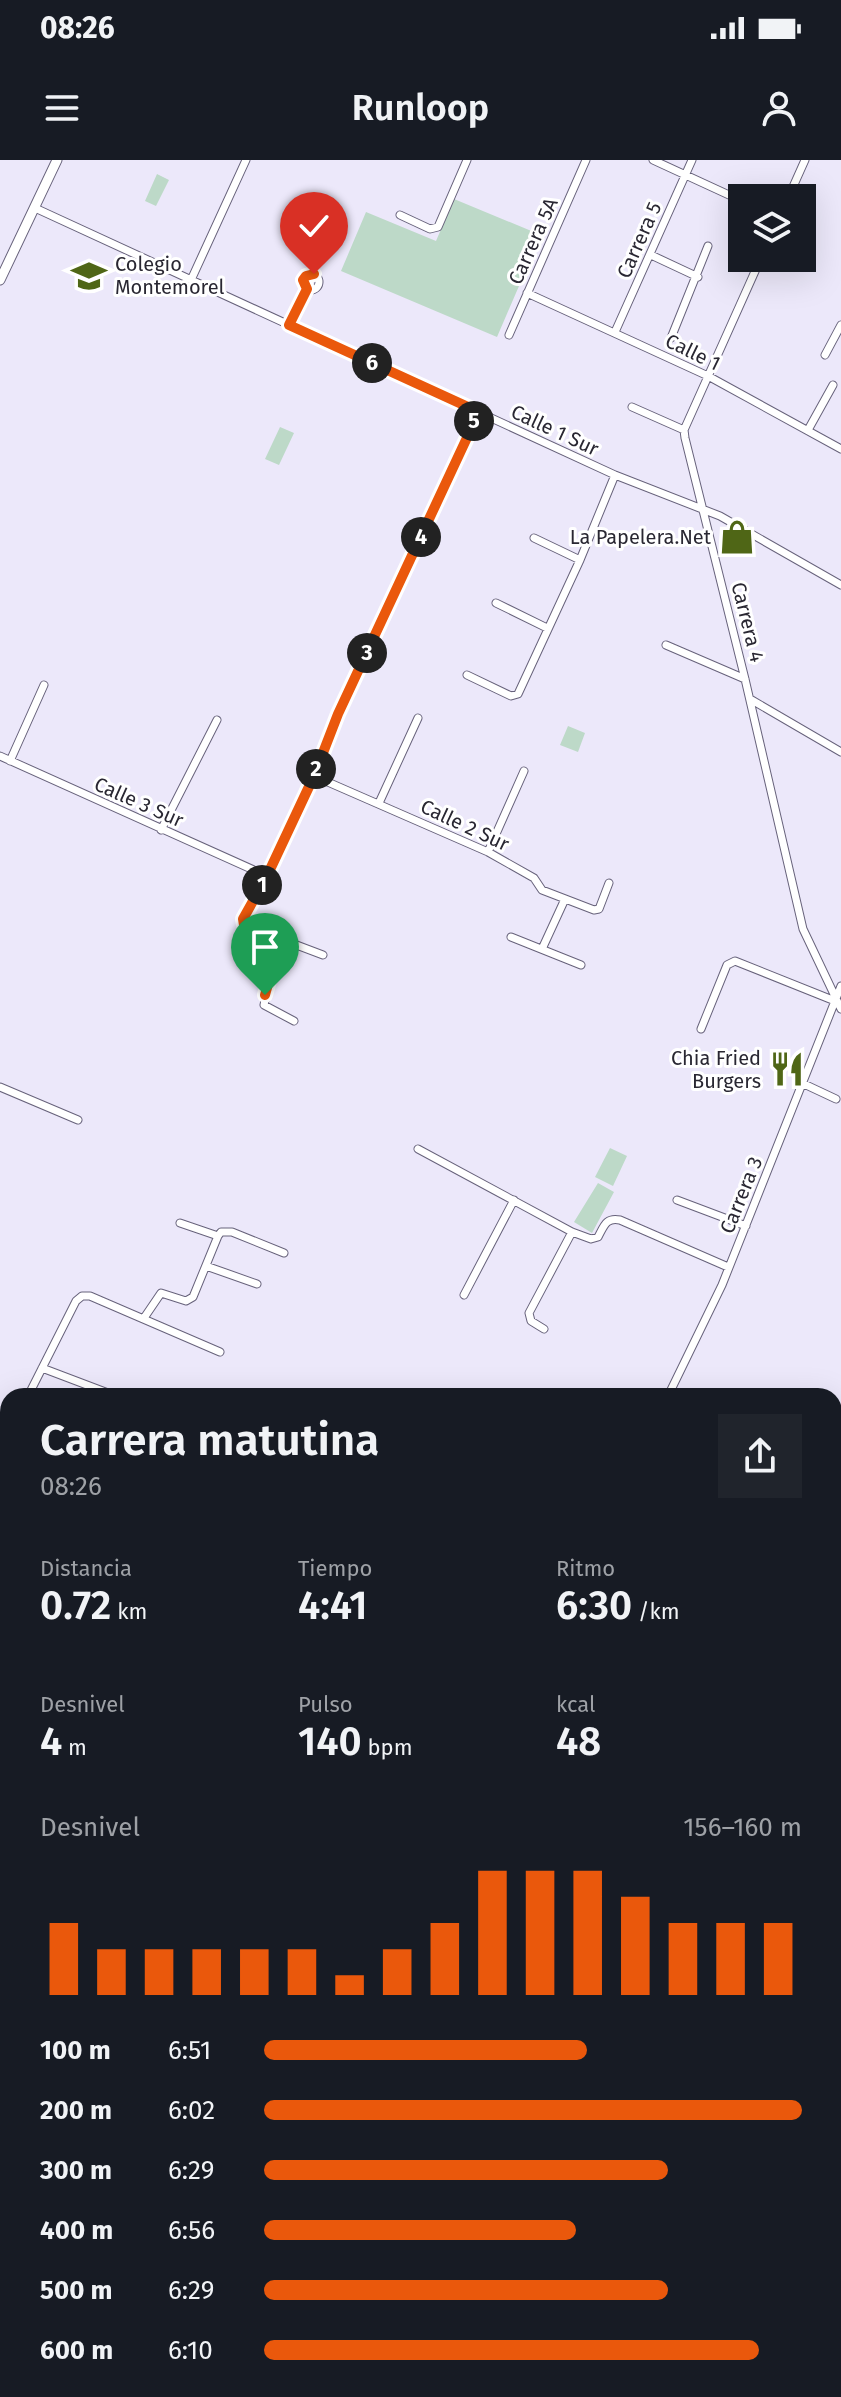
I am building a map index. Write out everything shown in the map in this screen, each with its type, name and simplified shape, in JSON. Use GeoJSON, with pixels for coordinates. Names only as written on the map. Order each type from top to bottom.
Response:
{"type":"FeatureCollection","features":[{"type":"Feature","properties":{"kind":"street"},"geometry":{"type":"LineString","coordinates":[[0,280],[57,160]]}},
{"type":"Feature","properties":{"kind":"street"},"geometry":{"type":"LineString","coordinates":[[191,280],[246,160]]}},
{"type":"Feature","properties":{"kind":"street"},"geometry":{"type":"LineString","coordinates":[[400,215],[430,229],[438,227],[467,160]]}},
{"type":"Feature","properties":{"kind":"street","name":"Carrera 5A"},"geometry":{"type":"LineString","coordinates":[[509,335],[586,160]]}},
{"type":"Feature","properties":{"kind":"street"},"geometry":{"type":"LineString","coordinates":[[653,160],[728,195]]}},
{"type":"Feature","properties":{"kind":"street","name":"Carrera 5"},"geometry":{"type":"LineString","coordinates":[[615,332],[692,160]]}},
{"type":"Feature","properties":{"kind":"street"},"geometry":{"type":"LineString","coordinates":[[794,184],[805,160]]}},
{"type":"Feature","properties":{"kind":"street","name":"Calle 1 Sur"},"geometry":{"type":"LineString","coordinates":[[35,208],[191,280],[232,294],[289,325],[615,475],[720,516],[841,585]]}},
{"type":"Feature","properties":{"kind":"street"},"geometry":{"type":"LineString","coordinates":[[307,289],[303,280],[311,274],[332,231]]}},
{"type":"Feature","properties":{"kind":"street"},"geometry":{"type":"LineString","coordinates":[[671,338],[708,246]]}},
{"type":"Feature","properties":{"kind":"street"},"geometry":{"type":"LineString","coordinates":[[651,255],[698,277]]}},
{"type":"Feature","properties":{"kind":"street"},"geometry":{"type":"LineString","coordinates":[[632,407],[684,430],[755,272]]}},
{"type":"Feature","properties":{"kind":"street"},"geometry":{"type":"LineString","coordinates":[[307,289],[314,290],[319,284],[318,277],[311,274]]}},
{"type":"Feature","properties":{"kind":"street"},"geometry":{"type":"LineString","coordinates":[[289,325],[307,289]]}},
{"type":"Feature","properties":{"kind":"street","name":"Calle 1"},"geometry":{"type":"LineString","coordinates":[[527,293],[708,376],[841,449]]}},
{"type":"Feature","properties":{"kind":"street"},"geometry":{"type":"LineString","coordinates":[[825,355],[841,325]]}},
{"type":"Feature","properties":{"kind":"street"},"geometry":{"type":"LineString","coordinates":[[808,430],[833,385]]}},
{"type":"Feature","properties":{"kind":"street"},"geometry":{"type":"LineString","coordinates":[[323,955],[244,925],[243,919],[314,776],[371,636],[479,412]]}},
{"type":"Feature","properties":{"kind":"street","name":"Carrera 4"},"geometry":{"type":"LineString","coordinates":[[684,430],[803,929],[835,1001]]}},
{"type":"Feature","properties":{"kind":"street"},"geometry":{"type":"LineString","coordinates":[[467,675],[515,697],[580,560],[615,475]]}},
{"type":"Feature","properties":{"kind":"street"},"geometry":{"type":"LineString","coordinates":[[534,538],[580,560]]}},
{"type":"Feature","properties":{"kind":"street"},"geometry":{"type":"LineString","coordinates":[[496,603],[547,628]]}},
{"type":"Feature","properties":{"kind":"street"},"geometry":{"type":"LineString","coordinates":[[666,645],[745,679]]}},
{"type":"Feature","properties":{"kind":"street"},"geometry":{"type":"LineString","coordinates":[[10,761],[44,685]]}},
{"type":"Feature","properties":{"kind":"street"},"geometry":{"type":"LineString","coordinates":[[750,699],[841,752]]}},
{"type":"Feature","properties":{"kind":"street"},"geometry":{"type":"LineString","coordinates":[[379,803],[418,718]]}},
{"type":"Feature","properties":{"kind":"street"},"geometry":{"type":"LineString","coordinates":[[161,830],[217,720]]}},
{"type":"Feature","properties":{"kind":"street","name":"Calle 3 Sur"},"geometry":{"type":"LineString","coordinates":[[0,756],[267,876]]}},
{"type":"Feature","properties":{"kind":"street"},"geometry":{"type":"LineString","coordinates":[[488,852],[524,771]]}},
{"type":"Feature","properties":{"kind":"street","name":"Calle 2 Sur"},"geometry":{"type":"LineString","coordinates":[[314,776],[488,852],[534,878],[542,890],[565,899],[596,910],[609,883]]}},
{"type":"Feature","properties":{"kind":"street"},"geometry":{"type":"LineString","coordinates":[[542,949],[565,899]]}},
{"type":"Feature","properties":{"kind":"street"},"geometry":{"type":"LineString","coordinates":[[260,932],[270,977],[264,1005],[294,1021]]}},
{"type":"Feature","properties":{"kind":"street"},"geometry":{"type":"LineString","coordinates":[[511,937],[581,965]]}},
{"type":"Feature","properties":{"kind":"street"},"geometry":{"type":"LineString","coordinates":[[701,1029],[727,965],[735,961],[835,1001],[841,1009]]}},
{"type":"Feature","properties":{"kind":"street","name":"Carrera 3"},"geometry":{"type":"LineString","coordinates":[[672,1388],[716,1298],[841,986]]}},
{"type":"Feature","properties":{"kind":"street"},"geometry":{"type":"LineString","coordinates":[[804,1084],[836,1099]]}},
{"type":"Feature","properties":{"kind":"street"},"geometry":{"type":"LineString","coordinates":[[0,1087],[78,1120]]}},
{"type":"Feature","properties":{"kind":"street"},"geometry":{"type":"LineString","coordinates":[[418,1149],[572,1232],[595,1239],[606,1221],[612,1218],[728,1267]]}},
{"type":"Feature","properties":{"kind":"street"},"geometry":{"type":"LineString","coordinates":[[464,1295],[514,1200]]}},
{"type":"Feature","properties":{"kind":"street"},"geometry":{"type":"LineString","coordinates":[[677,1200],[746,1226]]}},
{"type":"Feature","properties":{"kind":"street"},"geometry":{"type":"LineString","coordinates":[[180,1223],[218,1236]]}},
{"type":"Feature","properties":{"kind":"street"},"geometry":{"type":"LineString","coordinates":[[144,1318],[161,1293],[190,1300],[221,1232],[232,1232],[284,1253]]}},
{"type":"Feature","properties":{"kind":"street"},"geometry":{"type":"LineString","coordinates":[[544,1329],[531,1321],[529,1313],[572,1232]]}},
{"type":"Feature","properties":{"kind":"street"},"geometry":{"type":"LineString","coordinates":[[206,1266],[257,1284]]}},
{"type":"Feature","properties":{"kind":"street"},"geometry":{"type":"LineString","coordinates":[[32,1388],[76,1301],[82,1296],[90,1296],[220,1352]]}},
{"type":"Feature","properties":{"kind":"street"},"geometry":{"type":"LineString","coordinates":[[42,1368],[95,1388]]}},
{"type":"Feature","properties":{"kind":"green space"},"geometry":{"type":"Polygon","coordinates":[[[157,174],[169,180],[156,206],[145,201],[157,174]]]}},
{"type":"Feature","properties":{"kind":"green space"},"geometry":{"type":"Polygon","coordinates":[[[454,199],[541,235],[497,337],[341,271],[366,212],[436,241],[454,199]]]}},
{"type":"Feature","properties":{"kind":"green space"},"geometry":{"type":"Polygon","coordinates":[[[280,427],[294,433],[279,465],[265,459],[280,427]]]}},
{"type":"Feature","properties":{"kind":"green space"},"geometry":{"type":"Polygon","coordinates":[[[568,726],[585,733],[578,752],[560,745],[568,726]]]}},
{"type":"Feature","properties":{"kind":"green space"},"geometry":{"type":"Polygon","coordinates":[[[610,1148],[627,1156],[613,1186],[595,1177],[610,1148]]]}},
{"type":"Feature","properties":{"kind":"green space"},"geometry":{"type":"Polygon","coordinates":[[[598,1183],[614,1192],[592,1233],[574,1222],[598,1183]]]}},
{"type":"Feature","properties":{"kind":"place","name":"Colegio Montemorel"},"geometry":{"type":"Point","coordinates":[89,276]}},
{"type":"Feature","properties":{"kind":"place","name":"La Papelera.Net"},"geometry":{"type":"Point","coordinates":[737,537]}},
{"type":"Feature","properties":{"kind":"place","name":"Chia Fried Burgers"},"geometry":{"type":"Point","coordinates":[787,1069]}},
{"type":"Feature","properties":{"kind":"route"},"geometry":{"type":"LineString","coordinates":[[265,995],[270,977],[260,932],[244,925],[243,919],[314,776],[338,714],[479,412],[289,325],[307,289],[303,280],[314,274]]}}]}
